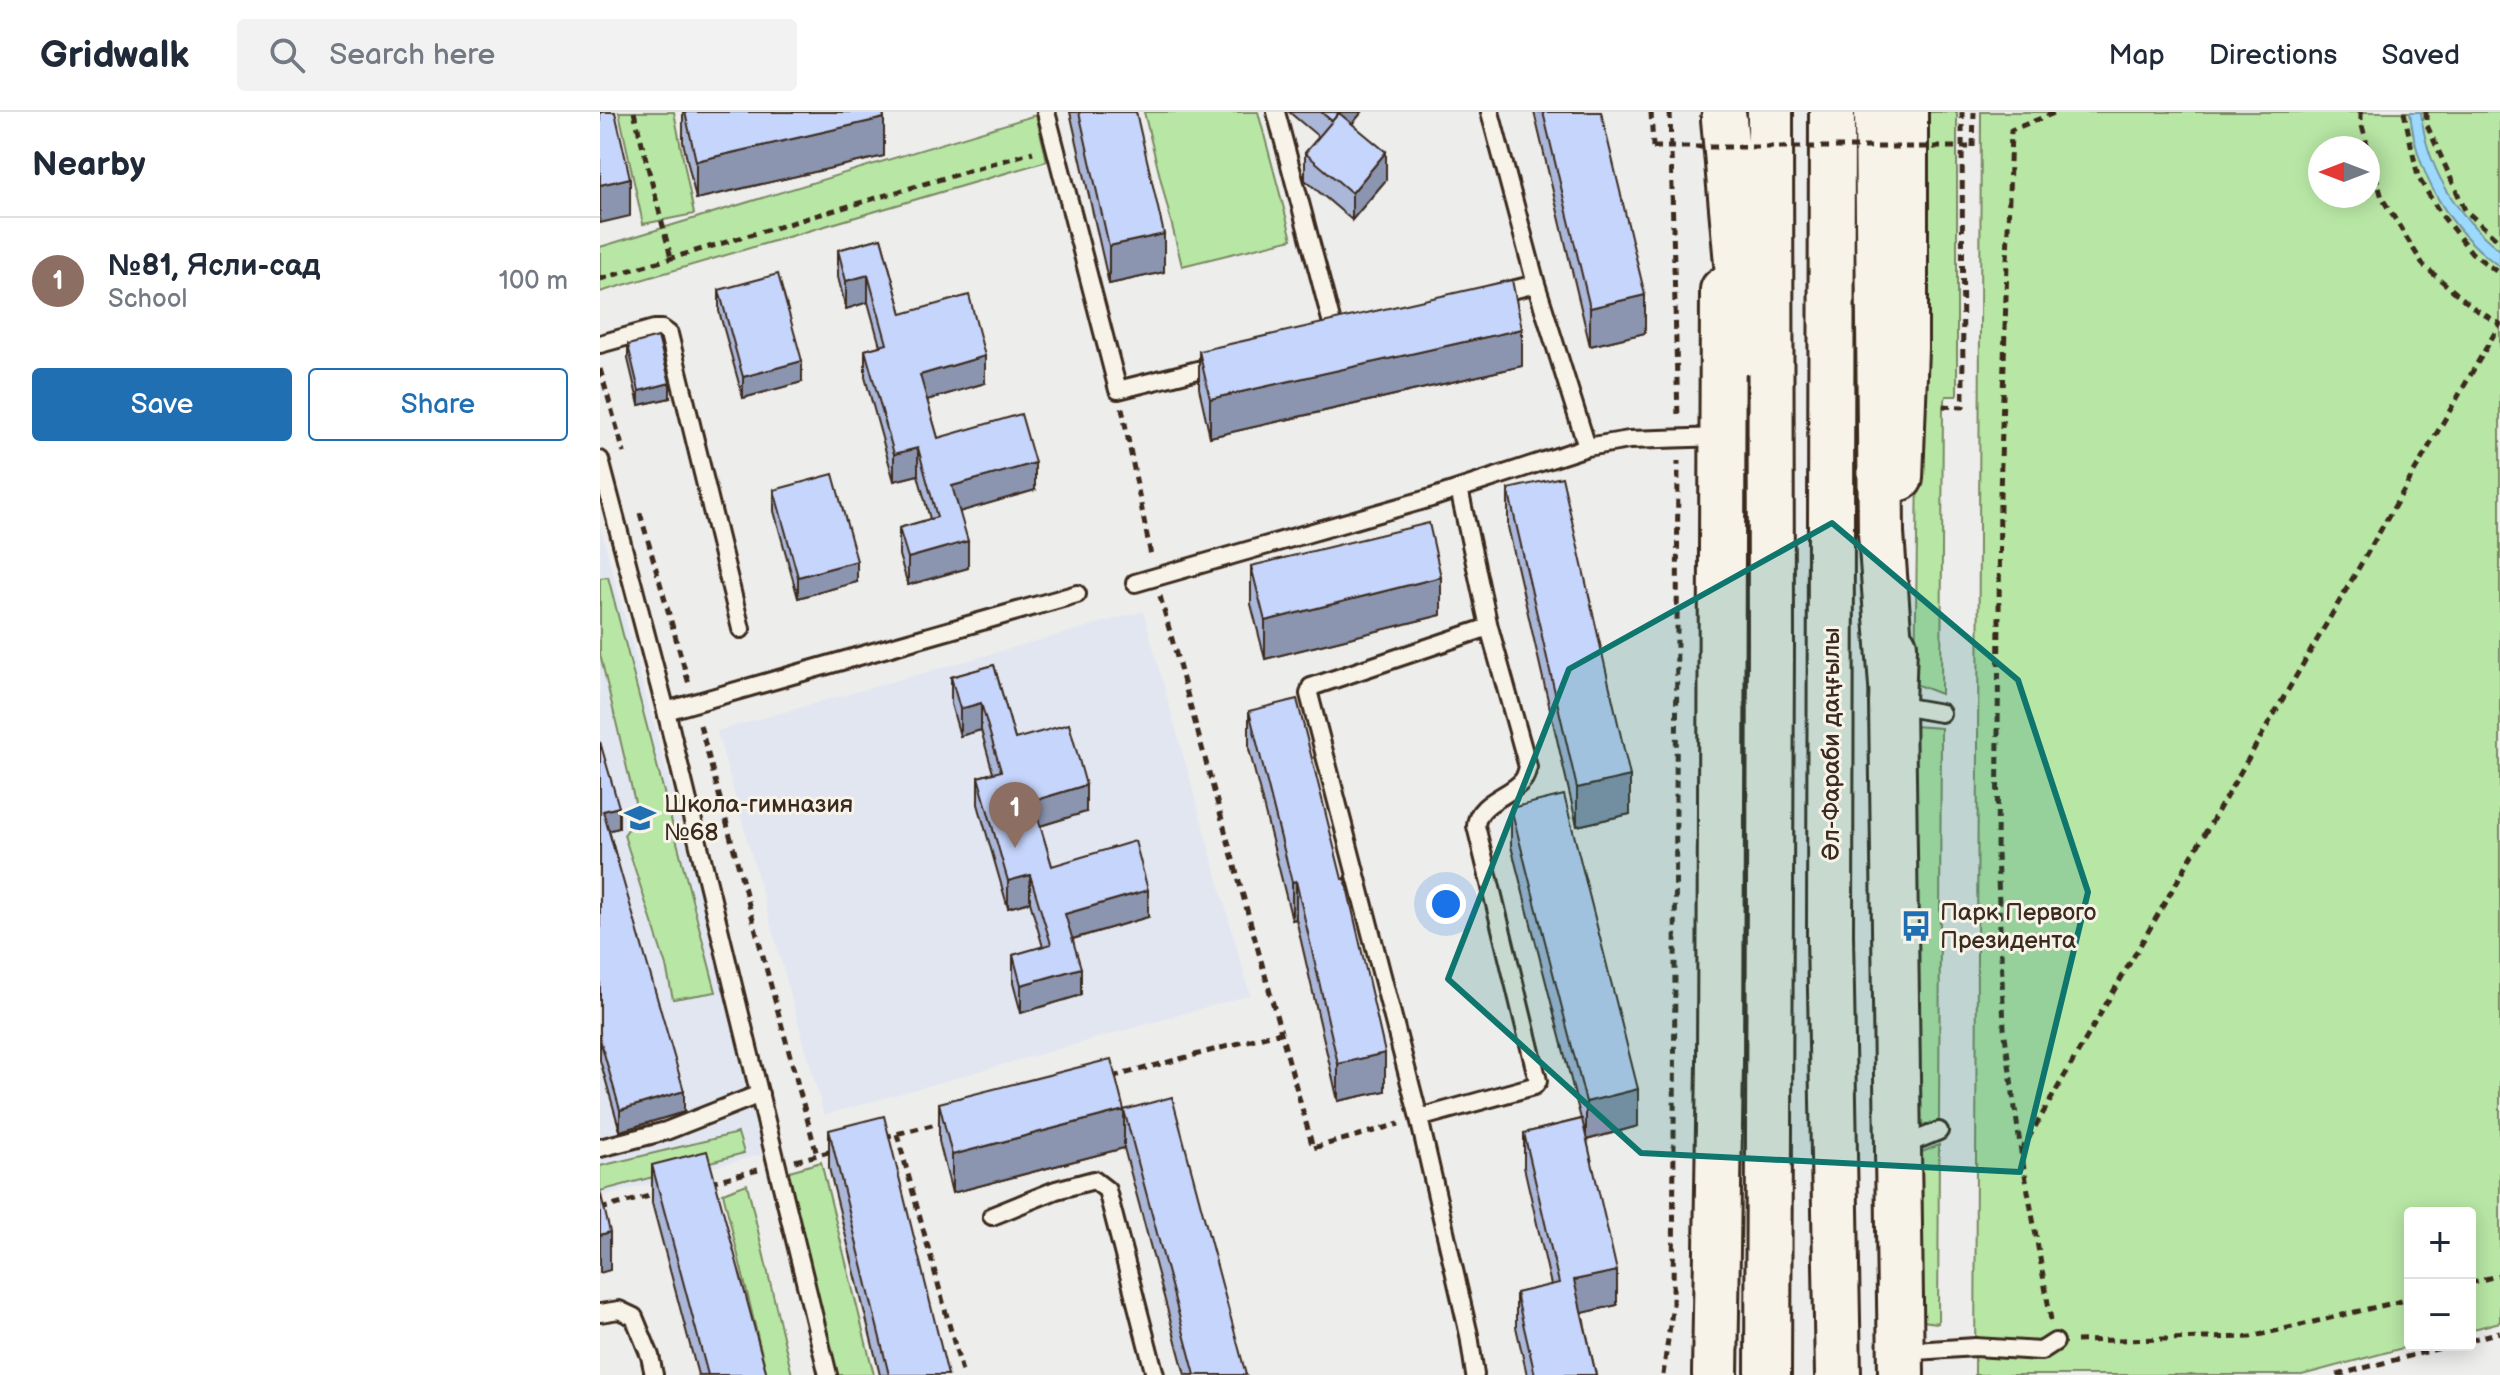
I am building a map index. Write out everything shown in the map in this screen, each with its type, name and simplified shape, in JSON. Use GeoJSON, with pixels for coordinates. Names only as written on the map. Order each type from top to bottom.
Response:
{"type":"FeatureCollection","features":[{"type":"Feature","properties":{"kind":"main road"},"geometry":{"type":"LineString","coordinates":[[1768,1375],[1770,112]]}},
{"type":"Feature","properties":{"kind":"main road","name":"Әл-Фараби даңғылы"},"geometry":{"type":"LineString","coordinates":[[1832,112],[1830,935],[1838,1375]]}},
{"type":"Feature","properties":{"kind":"main road"},"geometry":{"type":"LineString","coordinates":[[1877,112],[1881,533],[1892,695]]}},
{"type":"Feature","properties":{"kind":"main road"},"geometry":{"type":"LineString","coordinates":[[1900,1364],[1892,695],[1905,349],[1905,112]]}},
{"type":"Feature","properties":{"kind":"main road"},"geometry":{"type":"LineString","coordinates":[[1724,116],[1771,643]]}},
{"type":"Feature","properties":{"kind":"main road"},"geometry":{"type":"LineString","coordinates":[[1715,1375],[1720,1047],[1724,116]]}},
{"type":"Feature","properties":{"kind":"lane"},"geometry":{"type":"LineString","coordinates":[[1046,112],[1118,390],[1242,359]]}},
{"type":"Feature","properties":{"kind":"lane"},"geometry":{"type":"LineString","coordinates":[[1276,112],[1335,335]]}},
{"type":"Feature","properties":{"kind":"lane"},"geometry":{"type":"LineString","coordinates":[[1490,112],[1536,284],[1587,447]]}},
{"type":"Feature","properties":{"kind":"lane"},"geometry":{"type":"LineString","coordinates":[[1474,300],[1536,284]]}},
{"type":"Feature","properties":{"kind":"lane"},"geometry":{"type":"LineString","coordinates":[[600,344],[654,329],[662,329],[669,334],[741,629]]}},
{"type":"Feature","properties":{"kind":"lane"},"geometry":{"type":"LineString","coordinates":[[1135,583],[1459,489],[1587,447],[1629,440],[1722,437]]}},
{"type":"Feature","properties":{"kind":"lane"},"geometry":{"type":"LineString","coordinates":[[600,460],[666,711],[828,1375]]}},
{"type":"Feature","properties":{"kind":"lane"},"geometry":{"type":"LineString","coordinates":[[1419,1118],[1534,1086],[1538,1081],[1476,826],[1476,818],[1481,811],[1523,780],[1528,767],[1489,627],[1459,489]]}},
{"type":"Feature","properties":{"kind":"lane"},"geometry":{"type":"LineString","coordinates":[[666,711],[1077,594]]}},
{"type":"Feature","properties":{"kind":"lane"},"geometry":{"type":"LineString","coordinates":[[1475,1375],[1469,1335],[1419,1118],[1308,700],[1311,687],[1489,627]]}},
{"type":"Feature","properties":{"kind":"lane"},"geometry":{"type":"LineString","coordinates":[[1892,695],[1941,713]]}},
{"type":"Feature","properties":{"kind":"lane"},"geometry":{"type":"LineString","coordinates":[[600,1148],[666,1131],[760,1094]]}},
{"type":"Feature","properties":{"kind":"lane"},"geometry":{"type":"LineString","coordinates":[[1897,1148],[1939,1131]]}},
{"type":"Feature","properties":{"kind":"lane"},"geometry":{"type":"LineString","coordinates":[[992,1216],[1056,1190],[1094,1180],[1107,1190],[1155,1375]]}},
{"type":"Feature","properties":{"kind":"lane"},"geometry":{"type":"LineString","coordinates":[[600,1313],[619,1310],[634,1317],[650,1356],[654,1375]]}},
{"type":"Feature","properties":{"kind":"lane"},"geometry":{"type":"LineString","coordinates":[[1900,1364],[1975,1347],[2041,1351],[2055,1342]]}},
{"type":"Feature","properties":{"kind":"path"},"geometry":{"type":"LineString","coordinates":[[634,112],[671,258]]}},
{"type":"Feature","properties":{"kind":"path"},"geometry":{"type":"LineString","coordinates":[[1651,112],[1653,147],[1973,147],[1974,112]]}},
{"type":"Feature","properties":{"kind":"path"},"geometry":{"type":"LineString","coordinates":[[1663,1375],[1673,1304],[1678,438],[1670,112]]}},
{"type":"Feature","properties":{"kind":"path"},"geometry":{"type":"LineString","coordinates":[[1943,406],[1963,407],[1962,112]]}},
{"type":"Feature","properties":{"kind":"path"},"geometry":{"type":"LineString","coordinates":[[2057,112],[2011,130],[2000,495],[1997,853],[2004,1028],[2021,1152],[2055,1342],[2250,1337],[2404,1300]]}},
{"type":"Feature","properties":{"kind":"path"},"geometry":{"type":"LineString","coordinates":[[2361,112],[2365,136]]}},
{"type":"Feature","properties":{"kind":"path"},"geometry":{"type":"LineString","coordinates":[[2404,112],[2418,177],[2440,213],[2472,253],[2500,274]]}},
{"type":"Feature","properties":{"kind":"path"},"geometry":{"type":"LineString","coordinates":[[2426,112],[2426,123],[2465,210],[2500,242]]}},
{"type":"Feature","properties":{"kind":"path"},"geometry":{"type":"LineString","coordinates":[[600,279],[1055,146]]}},
{"type":"Feature","properties":{"kind":"path"},"geometry":{"type":"LineString","coordinates":[[2021,1152],[2500,324],[2475,309],[2424,266],[2380,191]]}},
{"type":"Feature","properties":{"kind":"path"},"geometry":{"type":"LineString","coordinates":[[600,369],[626,461]]}},
{"type":"Feature","properties":{"kind":"path"},"geometry":{"type":"LineString","coordinates":[[1118,390],[1155,577],[1313,1148],[1419,1118]]}},
{"type":"Feature","properties":{"kind":"path"},"geometry":{"type":"LineString","coordinates":[[639,506],[817,1155]]}},
{"type":"Feature","properties":{"kind":"path"},"geometry":{"type":"LineString","coordinates":[[1097,1081],[1281,1032]]}},
{"type":"Feature","properties":{"kind":"path"},"geometry":{"type":"LineString","coordinates":[[871,1141],[959,1118]]}},
{"type":"Feature","properties":{"kind":"path"},"geometry":{"type":"LineString","coordinates":[[897,1134],[963,1375]]}},
{"type":"Feature","properties":{"kind":"path"},"geometry":{"type":"LineString","coordinates":[[704,1183],[844,1148]]}},
{"type":"Feature","properties":{"kind":"path"},"geometry":{"type":"LineString","coordinates":[[600,1209],[660,1194]]}},
{"type":"Feature","properties":{"kind":"path"},"geometry":{"type":"LineString","coordinates":[[2476,1281],[2500,1275]]}},
{"type":"Feature","properties":{"kind":"path"},"geometry":{"type":"LineString","coordinates":[[2476,1338],[2500,1332]]}},
{"type":"Feature","properties":{"kind":"path"},"geometry":{"type":"LineString","coordinates":[[2337,1375],[2429,1351]]}},
{"type":"Feature","properties":{"kind":"highlighted area"},"geometry":{"type":"Polygon","coordinates":[[[1832,523],[2018,680],[2088,892],[2020,1172],[1641,1153],[1448,979],[1569,669],[1832,523]]]}},
{"type":"Feature","properties":{"kind":"shaded area","name":"Школа-гимназия №68"},"geometry":{"type":"Polygon","coordinates":[[[600,526],[770,1152],[600,1197],[600,526]]]}},
{"type":"Feature","properties":{"kind":"shaded area"},"geometry":{"type":"Polygon","coordinates":[[[1143,611],[1250,995],[824,1115],[717,731],[1143,611]]]}},
{"type":"Feature","properties":{"kind":"green space"},"geometry":{"type":"Polygon","coordinates":[[[619,112],[674,112],[694,214],[643,224],[619,112]]]}},
{"type":"Feature","properties":{"kind":"green space"},"geometry":{"type":"Polygon","coordinates":[[[1144,112],[1258,112],[1292,239],[1182,266],[1144,112]]]}},
{"type":"Feature","properties":{"kind":"green space"},"geometry":{"type":"Polygon","coordinates":[[[1928,112],[1957,112],[1957,393],[1956,396],[1946,396],[1943,406],[1941,694],[1915,684],[1919,395],[1928,112]]]}},
{"type":"Feature","properties":{"kind":"green space"},"geometry":{"type":"Polygon","coordinates":[[[1981,112],[2500,112],[2500,1322],[2476,1328],[2476,1207],[2404,1207],[2404,1348],[2302,1375],[1975,1375],[1981,112]]]}},
{"type":"Feature","properties":{"kind":"green space"},"geometry":{"type":"Polygon","coordinates":[[[1036,115],[1047,161],[600,292],[600,247],[1036,115]]]}},
{"type":"Feature","properties":{"kind":"green space"},"geometry":{"type":"Polygon","coordinates":[[[608,577],[716,992],[673,999],[666,966],[624,835],[638,815],[600,654],[600,578],[608,577]]]}},
{"type":"Feature","properties":{"kind":"green space"},"geometry":{"type":"Polygon","coordinates":[[[1913,726],[1941,728],[1939,1121],[1916,1128],[1913,726]]]}},
{"type":"Feature","properties":{"kind":"green space"},"geometry":{"type":"Polygon","coordinates":[[[738,1133],[744,1153],[600,1191],[600,1166],[738,1133]]]}},
{"type":"Feature","properties":{"kind":"green space"},"geometry":{"type":"Polygon","coordinates":[[[1939,1145],[1938,1323],[1915,1320],[1912,1156],[1939,1145]]]}},
{"type":"Feature","properties":{"kind":"green space"},"geometry":{"type":"Polygon","coordinates":[[[821,1162],[874,1375],[835,1375],[786,1172],[821,1162]]]}},
{"type":"Feature","properties":{"kind":"green space"},"geometry":{"type":"Polygon","coordinates":[[[747,1184],[792,1375],[767,1375],[723,1193],[747,1184]]]}},
{"type":"Feature","properties":{"kind":"water"},"geometry":{"type":"Polygon","coordinates":[[[2410,112],[2421,112],[2429,152],[2446,189],[2470,222],[2500,250],[2500,267],[2465,236],[2438,199],[2419,157],[2410,112]]]}},
{"type":"Feature","properties":{"kind":"building"},"geometry":{"type":"Polygon","coordinates":[[[600,112],[615,112],[630,178],[600,185],[600,112]]]}},
{"type":"Feature","properties":{"kind":"building"},"geometry":{"type":"Polygon","coordinates":[[[685,112],[883,112],[884,118],[696,161],[685,112]]]}},
{"type":"Feature","properties":{"kind":"building"},"geometry":{"type":"Polygon","coordinates":[[[1079,112],[1136,112],[1164,234],[1109,246],[1079,112]]]}},
{"type":"Feature","properties":{"kind":"building"},"geometry":{"type":"Polygon","coordinates":[[[1321,112],[1339,112],[1332,121],[1321,112]]]}},
{"type":"Feature","properties":{"kind":"building"},"geometry":{"type":"Polygon","coordinates":[[[1543,112],[1601,112],[1645,295],[1590,308],[1543,112]]]}},
{"type":"Feature","properties":{"kind":"building"},"geometry":{"type":"Polygon","coordinates":[[[1339,113],[1386,152],[1352,193],[1305,153],[1339,113]]]}},
{"type":"Feature","properties":{"kind":"building"},"geometry":{"type":"Polygon","coordinates":[[[881,238],[902,314],[969,295],[985,356],[920,375],[938,438],[1021,414],[1035,463],[952,486],[968,541],[908,558],[899,528],[937,517],[918,448],[894,454],[865,350],[887,344],[868,275],[846,281],[838,250],[881,238]]]}},
{"type":"Feature","properties":{"kind":"building"},"geometry":{"type":"Polygon","coordinates":[[[778,274],[802,361],[743,377],[719,290],[778,274]]]}},
{"type":"Feature","properties":{"kind":"building"},"geometry":{"type":"Polygon","coordinates":[[[1512,280],[1522,329],[1210,399],[1199,351],[1512,280]]]}},
{"type":"Feature","properties":{"kind":"building"},"geometry":{"type":"Polygon","coordinates":[[[658,337],[670,383],[639,391],[628,345],[658,337]]]}},
{"type":"Feature","properties":{"kind":"building"},"geometry":{"type":"Polygon","coordinates":[[[833,474],[857,561],[798,577],[774,490],[833,474]]]}},
{"type":"Feature","properties":{"kind":"building"},"geometry":{"type":"Polygon","coordinates":[[[1562,477],[1630,776],[1577,788],[1508,489],[1562,477]]]}},
{"type":"Feature","properties":{"kind":"building"},"geometry":{"type":"Polygon","coordinates":[[[1429,523],[1441,577],[1265,621],[1251,566],[1429,523]]]}},
{"type":"Feature","properties":{"kind":"building"},"geometry":{"type":"Polygon","coordinates":[[[994,665],[1015,739],[1069,724],[1086,785],[1033,801],[1052,866],[1135,841],[1148,890],[1065,914],[1081,968],[1021,985],[1013,955],[1051,944],[1030,875],[1008,881],[978,777],[1001,771],[981,703],[960,709],[951,677],[994,665]]]}},
{"type":"Feature","properties":{"kind":"building"},"geometry":{"type":"Polygon","coordinates":[[[1297,699],[1342,879],[1345,878],[1385,1053],[1338,1064],[1296,881],[1292,882],[1249,711],[1297,699]]]}},
{"type":"Feature","properties":{"kind":"building","name":"Школа-гимназия №68"},"geometry":{"type":"Polygon","coordinates":[[[600,742],[619,807],[603,811],[684,1091],[620,1110],[600,1039],[600,742]]]}},
{"type":"Feature","properties":{"kind":"building"},"geometry":{"type":"Polygon","coordinates":[[[1564,795],[1638,1089],[1586,1102],[1511,808],[1564,795]]]}},
{"type":"Feature","properties":{"kind":"building"},"geometry":{"type":"Polygon","coordinates":[[[1111,1059],[1124,1110],[952,1155],[939,1103],[1111,1059]]]}},
{"type":"Feature","properties":{"kind":"building"},"geometry":{"type":"Polygon","coordinates":[[[1172,1097],[1246,1375],[1195,1375],[1124,1110],[1172,1097]]]}},
{"type":"Feature","properties":{"kind":"building"},"geometry":{"type":"Polygon","coordinates":[[[884,1116],[948,1375],[889,1375],[829,1130],[884,1116]]]}},
{"type":"Feature","properties":{"kind":"building"},"geometry":{"type":"Polygon","coordinates":[[[1582,1119],[1617,1271],[1574,1280],[1596,1375],[1535,1375],[1516,1293],[1559,1283],[1524,1133],[1582,1119]]]}},
{"type":"Feature","properties":{"kind":"building"},"geometry":{"type":"Polygon","coordinates":[[[707,1151],[767,1375],[708,1375],[652,1165],[707,1151]]]}},
{"type":"Feature","properties":{"kind":"building"},"geometry":{"type":"Polygon","coordinates":[[[600,1191],[610,1232],[600,1235],[600,1191]]]}},
{"type":"Feature","properties":{"kind":"place","name":"Школа-гимназия №68"},"geometry":{"type":"Point","coordinates":[640,818]}},
{"type":"Feature","properties":{"kind":"place","name":"№81, Ясли-сад"},"geometry":{"type":"Point","coordinates":[1015,848]}},
{"type":"Feature","properties":{"kind":"place","name":"Парк Первого Президента"},"geometry":{"type":"Point","coordinates":[1916,926]}}]}
